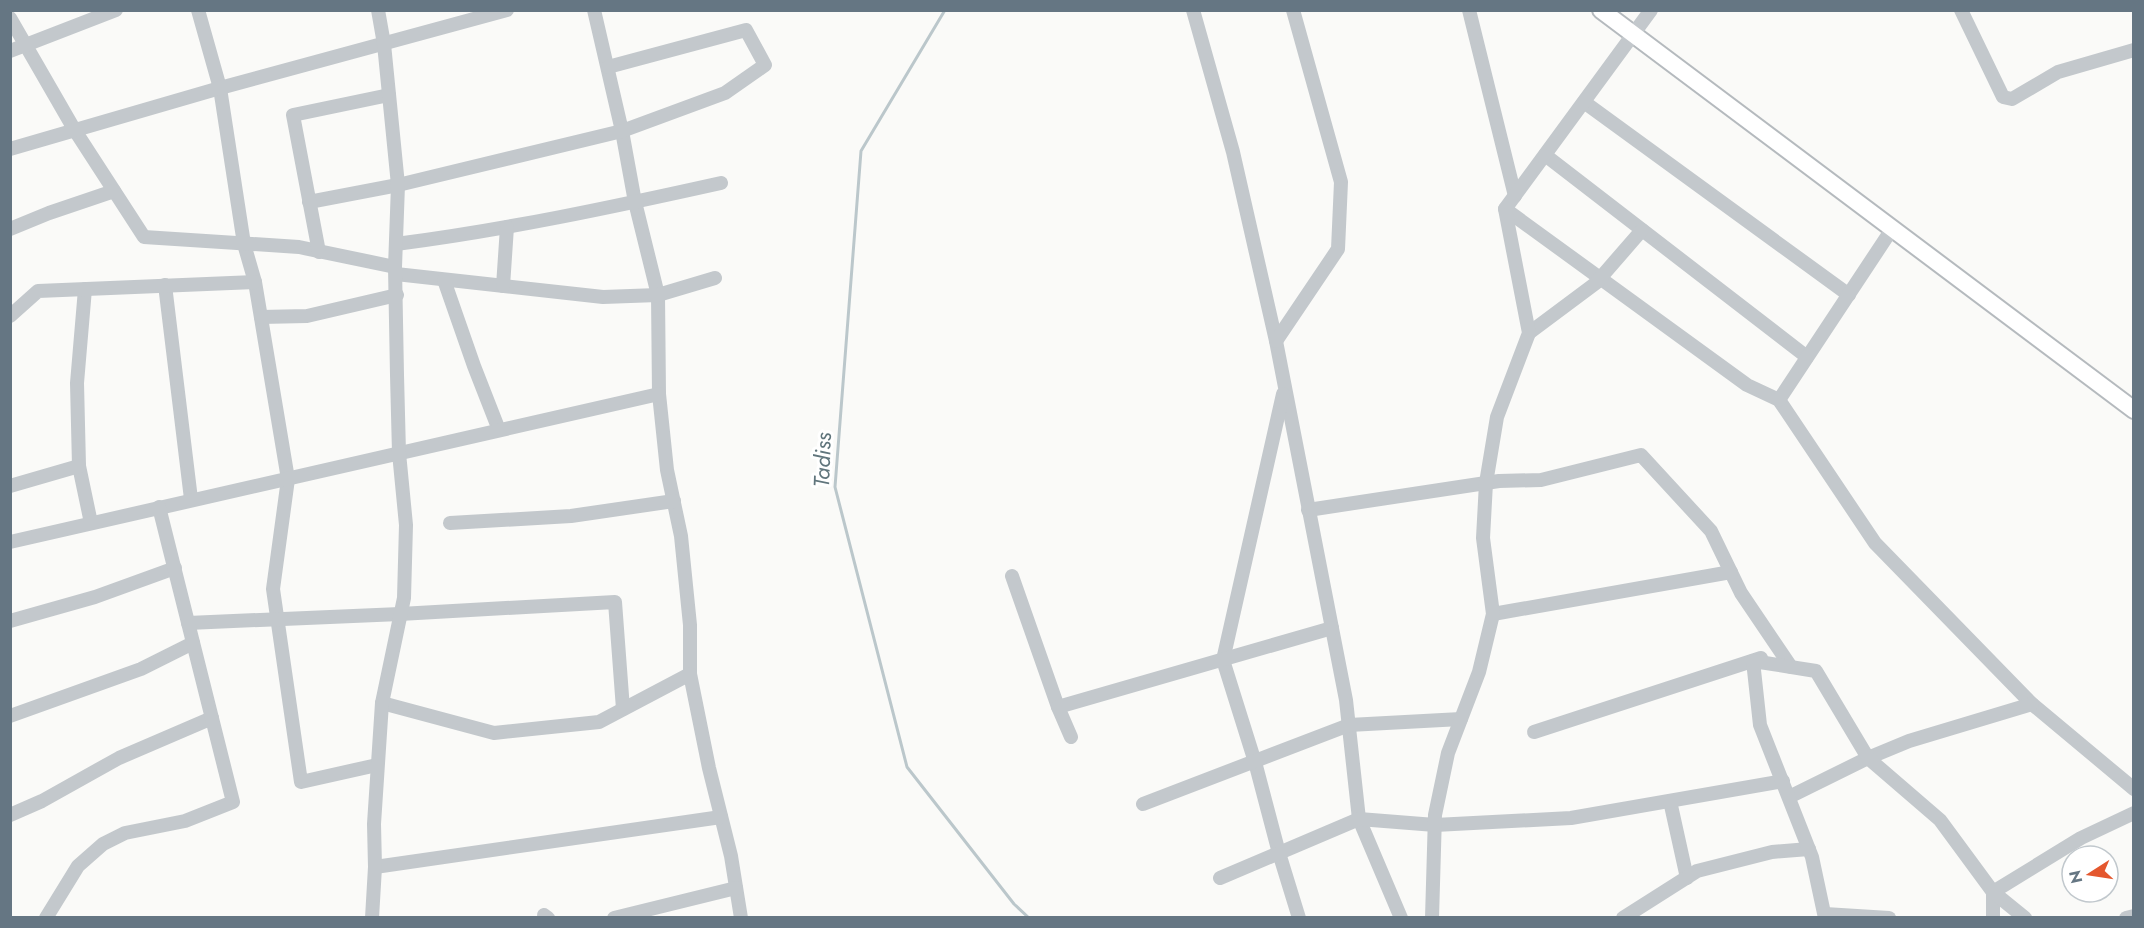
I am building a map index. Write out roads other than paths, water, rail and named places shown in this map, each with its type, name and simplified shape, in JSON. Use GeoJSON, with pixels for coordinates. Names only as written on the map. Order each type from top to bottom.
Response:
{"type":"FeatureCollection","features":[{"type":"Feature","properties":{"kind":"main road"},"geometry":{"type":"LineString","coordinates":[[1601,10],[2133,410]]}},
{"type":"Feature","properties":{"kind":"street"},"geometry":{"type":"LineString","coordinates":[[10,51],[116,10]]}},
{"type":"Feature","properties":{"kind":"street"},"geometry":{"type":"LineString","coordinates":[[198,10],[220,88],[244,244],[255,282],[288,479],[273,589],[301,782],[377,765]]}},
{"type":"Feature","properties":{"kind":"street"},"geometry":{"type":"LineString","coordinates":[[372,918],[375,867],[374,824],[382,703],[404,598],[406,525],[399,453],[395,271],[398,185],[384,44],[378,10]]}},
{"type":"Feature","properties":{"kind":"street"},"geometry":{"type":"LineString","coordinates":[[10,149],[220,88],[507,10]]}},
{"type":"Feature","properties":{"kind":"street"},"geometry":{"type":"LineString","coordinates":[[594,10],[622,131],[635,202],[658,294],[659,394],[667,470],[681,536],[690,625],[690,674],[731,856],[741,918]]}},
{"type":"Feature","properties":{"kind":"street"},"geometry":{"type":"LineString","coordinates":[[1193,10],[1233,152],[1276,341],[1346,700],[1359,819],[1401,918]]}},
{"type":"Feature","properties":{"kind":"street"},"geometry":{"type":"LineString","coordinates":[[1276,341],[1338,249],[1341,182],[1293,10]]}},
{"type":"Feature","properties":{"kind":"street"},"geometry":{"type":"LineString","coordinates":[[1469,10],[1515,196]]}},
{"type":"Feature","properties":{"kind":"street"},"geometry":{"type":"LineString","coordinates":[[1529,333],[1505,209],[1651,10]]}},
{"type":"Feature","properties":{"kind":"street"},"geometry":{"type":"LineString","coordinates":[[1961,10],[1992,76],[2003,97],[2007,99],[2012,99],[2058,72],[2133,50]]}},
{"type":"Feature","properties":{"kind":"street"},"geometry":{"type":"LineString","coordinates":[[10,18],[74,129],[144,237],[299,248],[444,280],[603,297],[658,294],[715,278]]}},
{"type":"Feature","properties":{"kind":"street"},"geometry":{"type":"LineString","coordinates":[[309,202],[398,185],[622,131],[725,93],[765,65],[746,30],[608,67]]}},
{"type":"Feature","properties":{"kind":"street"},"geometry":{"type":"LineString","coordinates":[[319,252],[293,115],[389,95]]}},
{"type":"Feature","properties":{"kind":"street"},"geometry":{"type":"LineString","coordinates":[[1584,102],[1849,295]]}},
{"type":"Feature","properties":{"kind":"street"},"geometry":{"type":"LineString","coordinates":[[1545,155],[1808,357]]}},
{"type":"Feature","properties":{"kind":"street"},"geometry":{"type":"LineString","coordinates":[[396,244],[507,227],[720,183]]}},
{"type":"Feature","properties":{"kind":"street"},"geometry":{"type":"LineString","coordinates":[[10,229],[114,191]]}},
{"type":"Feature","properties":{"kind":"street"},"geometry":{"type":"LineString","coordinates":[[1505,209],[1747,385],[1779,400],[1875,543],[2032,704],[2133,789]]}},
{"type":"Feature","properties":{"kind":"street"},"geometry":{"type":"LineString","coordinates":[[503,286],[507,227]]}},
{"type":"Feature","properties":{"kind":"street"},"geometry":{"type":"LineString","coordinates":[[1779,400],[1893,229]]}},
{"type":"Feature","properties":{"kind":"street"},"geometry":{"type":"LineString","coordinates":[[1432,918],[1435,825],[1448,753],[1479,672],[1493,614],[1483,538],[1486,483],[1497,417],[1529,333],[1600,278],[1642,230]]}},
{"type":"Feature","properties":{"kind":"street"},"geometry":{"type":"LineString","coordinates":[[444,280],[499,430]]}},
{"type":"Feature","properties":{"kind":"street"},"geometry":{"type":"LineString","coordinates":[[10,316],[38,291],[255,282]]}},
{"type":"Feature","properties":{"kind":"street"},"geometry":{"type":"LineString","coordinates":[[165,285],[191,499]]}},
{"type":"Feature","properties":{"kind":"street"},"geometry":{"type":"LineString","coordinates":[[85,289],[77,383],[79,466],[91,523]]}},
{"type":"Feature","properties":{"kind":"street"},"geometry":{"type":"LineString","coordinates":[[261,317],[307,316],[397,294]]}},
{"type":"Feature","properties":{"kind":"street"},"geometry":{"type":"LineString","coordinates":[[1285,387],[1223,660],[1255,762],[1299,918]]}},
{"type":"Feature","properties":{"kind":"street"},"geometry":{"type":"LineString","coordinates":[[10,542],[659,394]]}},
{"type":"Feature","properties":{"kind":"street"},"geometry":{"type":"LineString","coordinates":[[1308,510],[1486,483],[1541,480],[1641,455],[1711,531],[1741,593],[1791,667]]}},
{"type":"Feature","properties":{"kind":"street"},"geometry":{"type":"LineString","coordinates":[[10,486],[79,466]]}},
{"type":"Feature","properties":{"kind":"street"},"geometry":{"type":"LineString","coordinates":[[450,523],[571,516],[674,501]]}},
{"type":"Feature","properties":{"kind":"street"},"geometry":{"type":"LineString","coordinates":[[46,918],[78,866],[103,844],[125,833],[185,821],[233,801],[159,507]]}},
{"type":"Feature","properties":{"kind":"street"},"geometry":{"type":"LineString","coordinates":[[10,621],[94,597],[175,568]]}},
{"type":"Feature","properties":{"kind":"street"},"geometry":{"type":"LineString","coordinates":[[1493,614],[1731,572]]}},
{"type":"Feature","properties":{"kind":"street"},"geometry":{"type":"LineString","coordinates":[[1012,576],[1071,737]]}},
{"type":"Feature","properties":{"kind":"street"},"geometry":{"type":"LineString","coordinates":[[188,623],[615,602],[623,709]]}},
{"type":"Feature","properties":{"kind":"street"},"geometry":{"type":"LineString","coordinates":[[1058,706],[1332,628]]}},
{"type":"Feature","properties":{"kind":"street"},"geometry":{"type":"LineString","coordinates":[[10,716],[141,669],[193,643]]}},
{"type":"Feature","properties":{"kind":"street"},"geometry":{"type":"LineString","coordinates":[[1534,732],[1753,662],[1780,651]]}},
{"type":"Feature","properties":{"kind":"street"},"geometry":{"type":"LineString","coordinates":[[1753,662],[1816,671],[1868,758],[1940,820],[1992,892],[2025,918]]}},
{"type":"Feature","properties":{"kind":"street"},"geometry":{"type":"LineString","coordinates":[[1753,662],[1760,725],[1809,849],[1825,916],[1889,918]]}},
{"type":"Feature","properties":{"kind":"street"},"geometry":{"type":"LineString","coordinates":[[382,703],[494,733],[599,722],[690,674]]}},
{"type":"Feature","properties":{"kind":"street"},"geometry":{"type":"LineString","coordinates":[[1789,797],[1868,758],[1909,741],[2032,704]]}},
{"type":"Feature","properties":{"kind":"street"},"geometry":{"type":"LineString","coordinates":[[10,814],[42,801],[118,758],[212,718]]}},
{"type":"Feature","properties":{"kind":"street"},"geometry":{"type":"LineString","coordinates":[[1143,804],[1348,725],[1461,719]]}},
{"type":"Feature","properties":{"kind":"street"},"geometry":{"type":"LineString","coordinates":[[1220,878],[1359,819],[1435,825],[1571,818],[1783,781]]}},
{"type":"Feature","properties":{"kind":"street"},"geometry":{"type":"LineString","coordinates":[[1670,801],[1687,878]]}},
{"type":"Feature","properties":{"kind":"street"},"geometry":{"type":"LineString","coordinates":[[1992,892],[2081,838],[2133,813]]}},
{"type":"Feature","properties":{"kind":"street"},"geometry":{"type":"LineString","coordinates":[[375,867],[722,817]]}},
{"type":"Feature","properties":{"kind":"street"},"geometry":{"type":"LineString","coordinates":[[1623,918],[1697,871],[1772,852],[1809,849]]}},
{"type":"Feature","properties":{"kind":"street"},"geometry":{"type":"LineString","coordinates":[[614,918],[736,888]]}},
{"type":"Feature","properties":{"kind":"street"},"geometry":{"type":"LineString","coordinates":[[1992,892],[1993,918]]}},
{"type":"Feature","properties":{"kind":"street"},"geometry":{"type":"LineString","coordinates":[[2126,918],[2133,916]]}},
{"type":"Feature","properties":{"kind":"waterway","name":"Tadiss"},"geometry":{"type":"LineString","coordinates":[[945,10],[861,151],[835,487],[907,767],[1014,904],[1029,918]]}}]}
